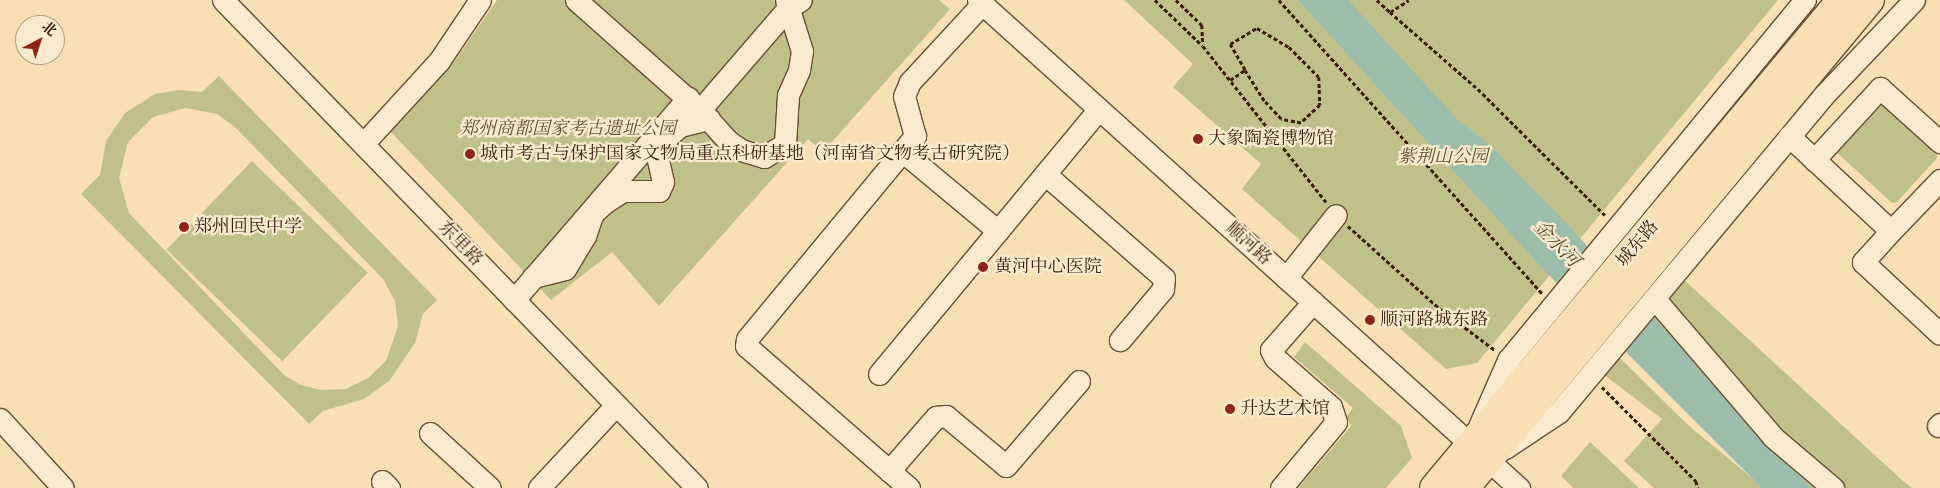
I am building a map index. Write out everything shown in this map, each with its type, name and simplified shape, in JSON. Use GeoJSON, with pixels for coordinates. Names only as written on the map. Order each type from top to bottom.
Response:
{"type":"FeatureCollection","features":[{"type":"Feature","properties":{"kind":"main road","name":"城东路"},"geometry":{"type":"LineString","coordinates":[[1465,488],[1483,454],[1842,0]]}},
{"type":"Feature","properties":{"kind":"main road","name":"城东路"},"geometry":{"type":"LineString","coordinates":[[1628,273],[1870,0]]}},
{"type":"Feature","properties":{"kind":"main road","name":"城东路"},"geometry":{"type":"LineString","coordinates":[[1434,488],[1483,454]]}},
{"type":"Feature","properties":{"kind":"street","name":"东里路"},"geometry":{"type":"LineString","coordinates":[[223,0],[697,488]]}},
{"type":"Feature","properties":{"kind":"street"},"geometry":{"type":"LineString","coordinates":[[363,144],[440,61],[480,0]]}},
{"type":"Feature","properties":{"kind":"street"},"geometry":{"type":"LineString","coordinates":[[1805,0],[1618,228],[1628,273],[1773,437],[1833,488]]}},
{"type":"Feature","properties":{"kind":"street"},"geometry":{"type":"LineString","coordinates":[[1483,454],[1559,412],[1590,375],[1580,332],[1628,273],[1789,136],[1914,0]]}},
{"type":"Feature","properties":{"kind":"street"},"geometry":{"type":"LineString","coordinates":[[514,300],[533,277],[699,109],[792,2]]}},
{"type":"Feature","properties":{"kind":"street"},"geometry":{"type":"LineString","coordinates":[[588,4],[699,109],[728,141],[742,150],[764,157],[785,144],[789,119],[788,95],[799,70],[802,51],[792,2]]}},
{"type":"Feature","properties":{"kind":"street"},"geometry":{"type":"LineString","coordinates":[[908,488],[746,346],[747,339],[915,136],[904,96],[910,82],[980,2]]}},
{"type":"Feature","properties":{"kind":"street","name":"顺河路"},"geometry":{"type":"LineString","coordinates":[[980,2],[1519,488]]}},
{"type":"Feature","properties":{"kind":"street"},"geometry":{"type":"LineString","coordinates":[[1814,160],[1880,88],[1940,142]]}},
{"type":"Feature","properties":{"kind":"street"},"geometry":{"type":"LineString","coordinates":[[533,277],[565,268],[585,236],[593,213],[607,201],[623,191],[659,191],[663,182],[658,156],[662,142],[699,109]]}},
{"type":"Feature","properties":{"kind":"street"},"geometry":{"type":"LineString","coordinates":[[879,374],[1099,109]]}},
{"type":"Feature","properties":{"kind":"street"},"geometry":{"type":"LineString","coordinates":[[1789,136],[1891,231]]}},
{"type":"Feature","properties":{"kind":"street"},"geometry":{"type":"LineString","coordinates":[[902,151],[998,231]]}},
{"type":"Feature","properties":{"kind":"street"},"geometry":{"type":"LineString","coordinates":[[1045,174],[1164,278],[1163,289],[1120,340]]}},
{"type":"Feature","properties":{"kind":"street"},"geometry":{"type":"LineString","coordinates":[[1940,180],[1863,262],[1940,334]]}},
{"type":"Feature","properties":{"kind":"street"},"geometry":{"type":"LineString","coordinates":[[1286,278],[1336,215]]}},
{"type":"Feature","properties":{"kind":"street"},"geometry":{"type":"LineString","coordinates":[[1281,488],[1336,422],[1331,407],[1275,358],[1271,350],[1313,302]]}},
{"type":"Feature","properties":{"kind":"street"},"geometry":{"type":"LineString","coordinates":[[889,471],[936,418],[946,416],[1006,466],[1079,381]]}},
{"type":"Feature","properties":{"kind":"street"},"geometry":{"type":"LineString","coordinates":[[539,488],[616,405]]}},
{"type":"Feature","properties":{"kind":"street"},"geometry":{"type":"LineString","coordinates":[[4,430],[63,488]]}},
{"type":"Feature","properties":{"kind":"street"},"geometry":{"type":"LineString","coordinates":[[430,433],[490,488]]}},
{"type":"Feature","properties":{"kind":"path"},"geometry":{"type":"LineString","coordinates":[[1155,0],[1203,46],[1202,25],[1176,0]]}},
{"type":"Feature","properties":{"kind":"path"},"geometry":{"type":"LineString","coordinates":[[1280,0],[1580,332]]}},
{"type":"Feature","properties":{"kind":"path"},"geometry":{"type":"LineString","coordinates":[[1377,0],[1478,89],[1618,228]]}},
{"type":"Feature","properties":{"kind":"path"},"geometry":{"type":"LineString","coordinates":[[1390,12],[1409,0]]}},
{"type":"Feature","properties":{"kind":"path"},"geometry":{"type":"LineString","coordinates":[[1257,28],[1289,47],[1319,77],[1320,105],[1301,123],[1281,119],[1264,101],[1245,70],[1230,44],[1257,28]]}},
{"type":"Feature","properties":{"kind":"path"},"geometry":{"type":"LineString","coordinates":[[1230,80],[1245,70]]}},
{"type":"Feature","properties":{"kind":"path"},"geometry":{"type":"LineString","coordinates":[[1590,375],[1696,481],[1698,488]]}},
{"type":"Feature","properties":{"kind":"green space","name":"郑州商都国家考古遗址公园"},"geometry":{"type":"Polygon","coordinates":[[[497,0],[939,0],[950,9],[823,152],[808,139],[659,306],[612,252],[551,300],[388,129],[456,59],[497,0]]]}},
{"type":"Feature","properties":{"kind":"green space","name":"紫荆山公园"},"geometry":{"type":"Polygon","coordinates":[[[1124,0],[1778,0],[1477,363],[1446,369],[1242,189],[1261,164],[1173,87],[1193,64],[1124,0]]]}},
{"type":"Feature","properties":{"kind":"green space"},"geometry":{"type":"Polygon","coordinates":[[[219,76],[437,300],[423,314],[415,343],[389,381],[364,399],[323,411],[309,424],[81,194],[100,175],[106,141],[125,113],[155,94],[178,90],[202,92],[219,76]],[[185,108],[153,117],[128,142],[119,178],[129,213],[284,375],[301,385],[321,390],[346,389],[368,378],[386,361],[398,326],[395,301],[383,279],[235,127],[217,114],[185,108]]]}},
{"type":"Feature","properties":{"kind":"green space"},"geometry":{"type":"Polygon","coordinates":[[[1882,102],[1937,151],[1937,158],[1897,202],[1892,203],[1836,152],[1836,147],[1876,103],[1882,102]]]}},
{"type":"Feature","properties":{"kind":"green space"},"geometry":{"type":"Polygon","coordinates":[[[252,161],[368,273],[282,361],[167,249],[252,161]]]}},
{"type":"Feature","properties":{"kind":"green space"},"geometry":{"type":"Polygon","coordinates":[[[1683,279],[1912,488],[1811,488],[1653,318],[1683,279]]]}},
{"type":"Feature","properties":{"kind":"green space"},"geometry":{"type":"Polygon","coordinates":[[[1305,342],[1401,426],[1412,458],[1386,488],[1298,488],[1351,426],[1346,417],[1353,408],[1294,357],[1305,342]]]}},
{"type":"Feature","properties":{"kind":"green space"},"geometry":{"type":"Polygon","coordinates":[[[1620,358],[1688,425],[1764,488],[1654,488],[1624,461],[1662,419],[1603,374],[1620,358]]]}},
{"type":"Feature","properties":{"kind":"green space"},"geometry":{"type":"Polygon","coordinates":[[[1590,442],[1639,488],[1573,488],[1561,476],[1590,442]]]}},
{"type":"Feature","properties":{"kind":"water","name":"金水河"},"geometry":{"type":"Polygon","coordinates":[[[1298,0],[1348,0],[1460,122],[1485,140],[1557,213],[1811,488],[1762,488],[1542,268],[1298,0]]]}},
{"type":"Feature","properties":{"kind":"place","name":"大象陶瓷博物馆"},"geometry":{"type":"Point","coordinates":[1198,139]}},
{"type":"Feature","properties":{"kind":"place","name":"城市考古与保护国家文物局重点科研基地（河南省文物考古研究院）"},"geometry":{"type":"Point","coordinates":[470,154]}},
{"type":"Feature","properties":{"kind":"place","name":"郑州回民中学"},"geometry":{"type":"Point","coordinates":[184,227]}},
{"type":"Feature","properties":{"kind":"place","name":"黄河中心医院"},"geometry":{"type":"Point","coordinates":[983,267]}},
{"type":"Feature","properties":{"kind":"place","name":"顺河路城东路"},"geometry":{"type":"Point","coordinates":[1370,320]}},
{"type":"Feature","properties":{"kind":"place","name":"升达艺术馆"},"geometry":{"type":"Point","coordinates":[1230,409]}}]}
